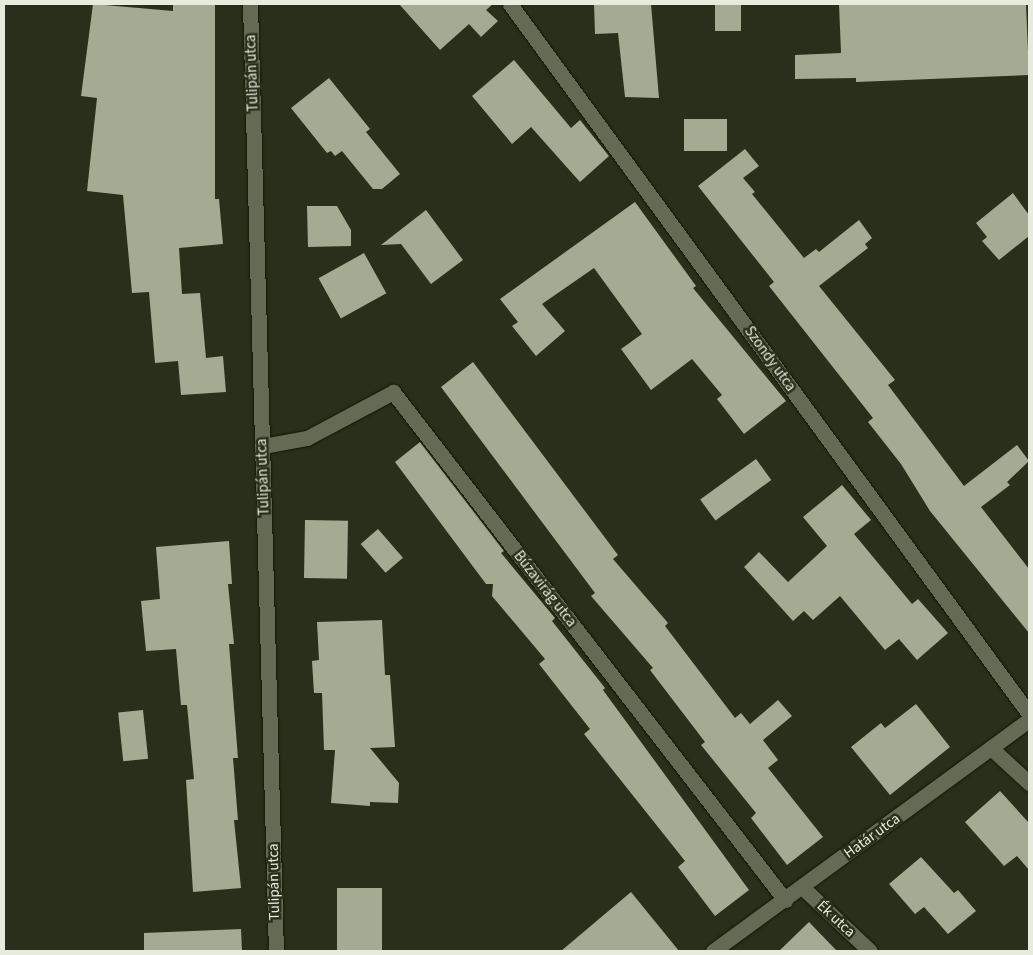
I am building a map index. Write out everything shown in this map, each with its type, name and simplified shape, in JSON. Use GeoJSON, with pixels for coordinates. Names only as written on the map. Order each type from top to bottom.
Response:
{"type":"FeatureCollection","features":[{"type":"Feature","properties":{"kind":"street","name":"Tulipán utca"},"geometry":{"type":"LineString","coordinates":[[250,4],[276,951]]}},
{"type":"Feature","properties":{"kind":"street","name":"Szondy utca"},"geometry":{"type":"LineString","coordinates":[[510,4],[1029,714]]}},
{"type":"Feature","properties":{"kind":"street","name":"Búzavirág utca"},"geometry":{"type":"LineString","coordinates":[[263,446],[307,438],[394,392],[785,900]]}},
{"type":"Feature","properties":{"kind":"street","name":"Határ utca"},"geometry":{"type":"LineString","coordinates":[[714,951],[1029,720]]}},
{"type":"Feature","properties":{"kind":"street"},"geometry":{"type":"LineString","coordinates":[[991,748],[1029,783]]}},
{"type":"Feature","properties":{"kind":"street","name":"Ék utca"},"geometry":{"type":"LineString","coordinates":[[802,887],[870,951]]}},
{"type":"Feature","properties":{"kind":"building"},"geometry":{"type":"Polygon","coordinates":[[[93,4],[173,11],[173,4],[215,4],[215,199],[219,199],[223,244],[179,248],[182,294],[200,293],[206,358],[223,356],[226,392],[181,395],[178,361],[155,363],[149,292],[132,293],[123,195],[87,191],[97,98],[81,96],[93,4]]]}},
{"type":"Feature","properties":{"kind":"building"},"geometry":{"type":"Polygon","coordinates":[[[399,4],[493,4],[486,10],[498,21],[481,37],[469,24],[440,50],[399,4]]]}},
{"type":"Feature","properties":{"kind":"building"},"geometry":{"type":"Polygon","coordinates":[[[594,4],[651,4],[659,98],[625,97],[618,33],[595,34],[594,4]]]}},
{"type":"Feature","properties":{"kind":"building"},"geometry":{"type":"Polygon","coordinates":[[[715,4],[741,4],[741,31],[715,31],[715,4]]]}},
{"type":"Feature","properties":{"kind":"building"},"geometry":{"type":"Polygon","coordinates":[[[839,4],[1026,4],[1029,75],[856,82],[856,78],[795,79],[795,55],[841,53],[839,4]]]}},
{"type":"Feature","properties":{"kind":"building"},"geometry":{"type":"Polygon","coordinates":[[[514,60],[571,128],[580,120],[609,156],[580,182],[531,127],[512,144],[472,96],[514,60]]]}},
{"type":"Feature","properties":{"kind":"building"},"geometry":{"type":"Polygon","coordinates":[[[329,78],[370,129],[366,132],[400,174],[382,189],[373,189],[342,151],[335,156],[331,151],[327,153],[291,108],[329,78]]]}},
{"type":"Feature","properties":{"kind":"building"},"geometry":{"type":"Polygon","coordinates":[[[684,119],[727,119],[727,151],[684,151],[684,119]]]}},
{"type":"Feature","properties":{"kind":"building"},"geometry":{"type":"Polygon","coordinates":[[[745,149],[759,166],[743,178],[755,192],[752,194],[804,258],[816,249],[819,252],[859,220],[872,238],[865,244],[868,248],[819,286],[895,380],[888,385],[964,486],[1017,445],[1029,461],[1007,482],[1010,485],[981,507],[1029,569],[1029,633],[930,511],[901,464],[868,422],[873,418],[769,286],[774,282],[698,186],[745,149]]]}},
{"type":"Feature","properties":{"kind":"building"},"geometry":{"type":"Polygon","coordinates":[[[1013,193],[1029,215],[1029,236],[999,260],[982,241],[987,237],[976,223],[1013,193]]]}},
{"type":"Feature","properties":{"kind":"building"},"geometry":{"type":"Polygon","coordinates":[[[635,202],[696,286],[693,288],[786,401],[744,434],[717,399],[722,395],[692,359],[651,390],[621,349],[642,334],[594,268],[542,304],[565,331],[536,356],[512,326],[518,322],[500,299],[635,202]]]}},
{"type":"Feature","properties":{"kind":"building"},"geometry":{"type":"Polygon","coordinates":[[[307,206],[337,206],[351,230],[351,246],[308,247],[307,206]]]}},
{"type":"Feature","properties":{"kind":"building"},"geometry":{"type":"Polygon","coordinates":[[[426,210],[463,260],[431,284],[401,244],[381,245],[426,210]]]}},
{"type":"Feature","properties":{"kind":"building"},"geometry":{"type":"Polygon","coordinates":[[[364,253],[386,293],[341,318],[319,278],[364,253]]]}},
{"type":"Feature","properties":{"kind":"building"},"geometry":{"type":"Polygon","coordinates":[[[473,362],[618,555],[613,559],[668,623],[665,626],[735,718],[741,713],[750,724],[778,700],[792,716],[763,740],[778,760],[768,768],[823,837],[787,865],[751,818],[756,813],[701,745],[705,742],[650,670],[653,668],[591,596],[595,593],[441,387],[473,362]]]}},
{"type":"Feature","properties":{"kind":"building"},"geometry":{"type":"Polygon","coordinates":[[[420,442],[504,551],[501,553],[555,618],[552,621],[605,688],[603,690],[749,890],[715,916],[678,867],[685,861],[584,734],[590,729],[539,664],[545,659],[492,596],[493,584],[486,584],[395,462],[420,442]]]}},
{"type":"Feature","properties":{"kind":"building"},"geometry":{"type":"Polygon","coordinates":[[[756,459],[771,480],[715,521],[700,500],[756,459]]]}},
{"type":"Feature","properties":{"kind":"building"},"geometry":{"type":"Polygon","coordinates":[[[842,485],[871,520],[854,534],[912,604],[918,599],[948,633],[917,660],[899,639],[885,650],[840,596],[813,620],[804,611],[793,621],[744,567],[759,552],[788,582],[827,546],[803,517],[842,485]]]}},
{"type":"Feature","properties":{"kind":"building"},"geometry":{"type":"Polygon","coordinates":[[[305,520],[348,521],[347,579],[304,578],[305,520]]]}},
{"type":"Feature","properties":{"kind":"building"},"geometry":{"type":"Polygon","coordinates":[[[378,529],[403,558],[386,573],[361,544],[378,529]]]}},
{"type":"Feature","properties":{"kind":"building"},"geometry":{"type":"Polygon","coordinates":[[[229,541],[232,584],[228,584],[234,644],[229,644],[238,758],[233,758],[238,820],[234,820],[241,888],[193,892],[186,780],[194,779],[187,705],[181,705],[176,649],[146,651],[141,601],[160,599],[156,547],[229,541]]]}},
{"type":"Feature","properties":{"kind":"building"},"geometry":{"type":"Polygon","coordinates":[[[382,620],[385,675],[390,675],[395,747],[370,748],[399,783],[398,803],[370,802],[370,806],[331,803],[335,750],[324,750],[322,693],[314,693],[312,661],[319,660],[317,622],[382,620]]]}},
{"type":"Feature","properties":{"kind":"building"},"geometry":{"type":"Polygon","coordinates":[[[916,704],[950,747],[890,795],[851,747],[881,723],[885,728],[916,704]]]}},
{"type":"Feature","properties":{"kind":"building"},"geometry":{"type":"Polygon","coordinates":[[[143,710],[148,759],[123,761],[118,713],[143,710]]]}},
{"type":"Feature","properties":{"kind":"building"},"geometry":{"type":"Polygon","coordinates":[[[1000,791],[1029,823],[1029,870],[1017,856],[1004,866],[965,822],[1000,791]]]}},
{"type":"Feature","properties":{"kind":"building"},"geometry":{"type":"Polygon","coordinates":[[[921,857],[954,893],[958,890],[976,911],[948,934],[924,907],[915,914],[889,884],[921,857]]]}},
{"type":"Feature","properties":{"kind":"building"},"geometry":{"type":"Polygon","coordinates":[[[337,888],[382,888],[382,951],[337,951],[337,888]]]}},
{"type":"Feature","properties":{"kind":"building"},"geometry":{"type":"Polygon","coordinates":[[[631,892],[679,951],[561,951],[631,892]]]}},
{"type":"Feature","properties":{"kind":"building"},"geometry":{"type":"Polygon","coordinates":[[[809,922],[837,951],[779,951],[809,922]]]}},
{"type":"Feature","properties":{"kind":"building"},"geometry":{"type":"Polygon","coordinates":[[[241,929],[242,951],[144,951],[144,933],[241,929]]]}}]}
